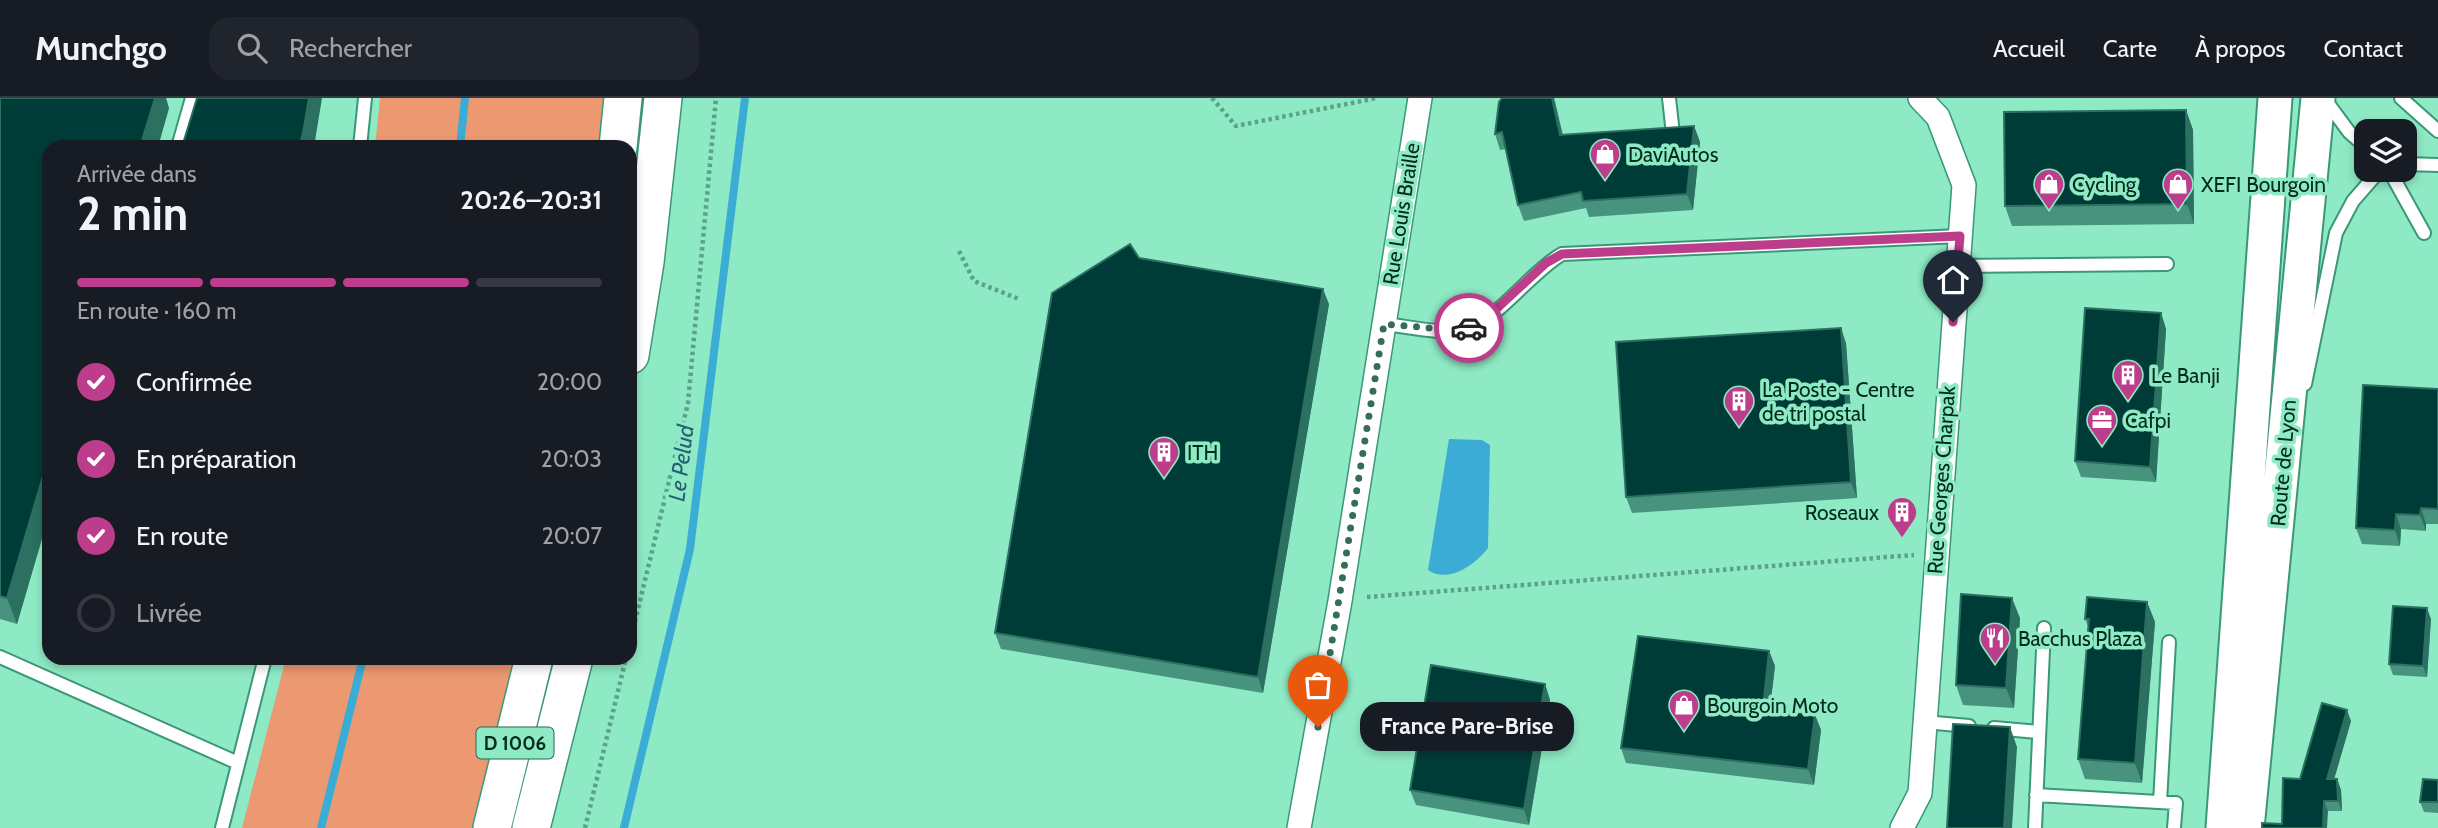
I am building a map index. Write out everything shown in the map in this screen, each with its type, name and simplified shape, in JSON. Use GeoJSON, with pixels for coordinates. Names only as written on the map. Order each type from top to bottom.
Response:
{"type":"FeatureCollection","features":[{"type":"Feature","properties":{"kind":"main road"},"geometry":{"type":"LineString","coordinates":[[619,140],[623,98]]}},
{"type":"Feature","properties":{"kind":"main road"},"geometry":{"type":"LineString","coordinates":[[637,312],[663,98]]}},
{"type":"Feature","properties":{"kind":"main road","name":"Route de Lyon"},"geometry":{"type":"LineString","coordinates":[[2223,828],[2276,98]]}},
{"type":"Feature","properties":{"kind":"main road","name":"Route de Lyon"},"geometry":{"type":"LineString","coordinates":[[2247,828],[2318,98]]}},
{"type":"Feature","properties":{"kind":"main road","name":"D 1006"},"geometry":{"type":"LineString","coordinates":[[492,828],[532,665]]}},
{"type":"Feature","properties":{"kind":"main road","name":"D 1006"},"geometry":{"type":"LineString","coordinates":[[531,828],[572,665]]}},
{"type":"Feature","properties":{"kind":"street","name":"Rue Louis Braille"},"geometry":{"type":"LineString","coordinates":[[1299,828],[1340,601],[1420,98]]}},
{"type":"Feature","properties":{"kind":"street","name":"Rue Georges Charpak"},"geometry":{"type":"LineString","coordinates":[[1902,828],[1920,793],[1935,553],[1964,185],[1938,117],[1920,98]]}},
{"type":"Feature","properties":{"kind":"lane"},"geometry":{"type":"LineString","coordinates":[[180,140],[192,98]]}},
{"type":"Feature","properties":{"kind":"lane"},"geometry":{"type":"LineString","coordinates":[[361,140],[365,98]]}},
{"type":"Feature","properties":{"kind":"lane"},"geometry":{"type":"LineString","coordinates":[[1669,98],[1673,134]]}},
{"type":"Feature","properties":{"kind":"lane"},"geometry":{"type":"LineString","coordinates":[[2324,98],[2354,136]]}},
{"type":"Feature","properties":{"kind":"lane"},"geometry":{"type":"LineString","coordinates":[[2401,98],[2438,131]]}},
{"type":"Feature","properties":{"kind":"lane"},"geometry":{"type":"LineString","coordinates":[[2417,164],[2438,165]]}},
{"type":"Feature","properties":{"kind":"lane"},"geometry":{"type":"LineString","coordinates":[[2281,490],[2336,233],[2353,201],[2370,182]]}},
{"type":"Feature","properties":{"kind":"lane"},"geometry":{"type":"LineString","coordinates":[[2396,182],[2424,233]]}},
{"type":"Feature","properties":{"kind":"lane"},"geometry":{"type":"LineString","coordinates":[[1384,324],[1464,331],[1481,323],[1546,263],[1562,254],[1960,236]]}},
{"type":"Feature","properties":{"kind":"lane"},"geometry":{"type":"LineString","coordinates":[[1957,266],[2167,264]]}},
{"type":"Feature","properties":{"kind":"lane"},"geometry":{"type":"LineString","coordinates":[[2035,828],[2044,628]]}},
{"type":"Feature","properties":{"kind":"lane"},"geometry":{"type":"LineString","coordinates":[[2160,802],[2169,642]]}},
{"type":"Feature","properties":{"kind":"lane"},"geometry":{"type":"LineString","coordinates":[[0,657],[239,764]]}},
{"type":"Feature","properties":{"kind":"lane"},"geometry":{"type":"LineString","coordinates":[[222,828],[263,665]]}},
{"type":"Feature","properties":{"kind":"lane"},"geometry":{"type":"LineString","coordinates":[[1924,722],[2038,732]]}},
{"type":"Feature","properties":{"kind":"lane"},"geometry":{"type":"LineString","coordinates":[[2036,795],[2176,803],[2174,828]]}},
{"type":"Feature","properties":{"kind":"path"},"geometry":{"type":"LineString","coordinates":[[637,613],[688,403],[716,98]]}},
{"type":"Feature","properties":{"kind":"path"},"geometry":{"type":"LineString","coordinates":[[1212,98],[1236,126],[1377,98]]}},
{"type":"Feature","properties":{"kind":"path"},"geometry":{"type":"LineString","coordinates":[[959,251],[974,281],[1019,299]]}},
{"type":"Feature","properties":{"kind":"path"},"geometry":{"type":"LineString","coordinates":[[1367,597],[1935,553]]}},
{"type":"Feature","properties":{"kind":"path"},"geometry":{"type":"LineString","coordinates":[[584,828],[624,665]]}},
{"type":"Feature","properties":{"kind":"shaded area"},"geometry":{"type":"Polygon","coordinates":[[[380,98],[606,98],[601,140],[376,140],[380,98]]]}},
{"type":"Feature","properties":{"kind":"shaded area"},"geometry":{"type":"Polygon","coordinates":[[[284,665],[512,665],[472,828],[242,828],[284,665]]]}},
{"type":"Feature","properties":{"kind":"water"},"geometry":{"type":"Polygon","coordinates":[[[1449,439],[1482,440],[1490,445],[1488,548],[1476,561],[1461,571],[1444,575],[1428,570],[1449,439]]]}},
{"type":"Feature","properties":{"kind":"building"},"geometry":{"type":"Polygon","coordinates":[[[0,98],[155,98],[142,140],[42,140],[42,480],[7,598],[0,596],[0,98]]]}},
{"type":"Feature","properties":{"kind":"building"},"geometry":{"type":"Polygon","coordinates":[[[197,98],[309,98],[301,140],[184,140],[197,98]]]}},
{"type":"Feature","properties":{"kind":"building","name":"DaviAutos"},"geometry":{"type":"Polygon","coordinates":[[[1502,98],[1552,98],[1560,135],[1694,126],[1687,194],[1583,201],[1581,192],[1518,205],[1502,132],[1495,134],[1499,102],[1502,98]]]}},
{"type":"Feature","properties":{"kind":"building"},"geometry":{"type":"Polygon","coordinates":[[[2186,110],[2187,204],[2005,206],[2004,112],[2186,110]]]}},
{"type":"Feature","properties":{"kind":"building","name":"ITH"},"geometry":{"type":"Polygon","coordinates":[[[1130,244],[1139,258],[1323,289],[1258,677],[995,633],[1052,293],[1130,244]]]}},
{"type":"Feature","properties":{"kind":"building","name":"Le Banji"},"geometry":{"type":"Polygon","coordinates":[[[2085,308],[2161,313],[2150,467],[2075,461],[2085,308]]]}},
{"type":"Feature","properties":{"kind":"building","name":"La Poste - Centre de tri postal"},"geometry":{"type":"Polygon","coordinates":[[[1841,328],[1851,482],[1626,497],[1616,342],[1841,328]]]}},
{"type":"Feature","properties":{"kind":"building"},"geometry":{"type":"Polygon","coordinates":[[[2363,385],[2438,389],[2438,509],[2421,508],[2420,515],[2396,514],[2395,530],[2356,528],[2363,385]]]}},
{"type":"Feature","properties":{"kind":"building"},"geometry":{"type":"Polygon","coordinates":[[[1961,594],[2012,598],[2006,688],[1956,685],[1961,594]]]}},
{"type":"Feature","properties":{"kind":"building"},"geometry":{"type":"Polygon","coordinates":[[[2087,597],[2147,602],[2135,763],[2078,759],[2089,619],[2085,619],[2087,597]]]}},
{"type":"Feature","properties":{"kind":"building"},"geometry":{"type":"Polygon","coordinates":[[[2393,606],[2427,608],[2423,666],[2389,664],[2393,606]]]}},
{"type":"Feature","properties":{"kind":"building"},"geometry":{"type":"Polygon","coordinates":[[[1638,636],[1769,651],[1763,708],[1815,715],[1808,769],[1621,748],[1638,636]]]}},
{"type":"Feature","properties":{"kind":"building"},"geometry":{"type":"Polygon","coordinates":[[[1431,665],[1545,684],[1524,809],[1410,790],[1431,665]]]}},
{"type":"Feature","properties":{"kind":"building"},"geometry":{"type":"Polygon","coordinates":[[[2322,703],[2347,710],[2327,779],[2337,779],[2338,801],[2324,801],[2323,828],[2262,828],[2262,823],[2282,824],[2283,778],[2300,779],[2322,703]]]}},
{"type":"Feature","properties":{"kind":"building"},"geometry":{"type":"Polygon","coordinates":[[[1953,724],[2010,727],[2004,828],[1947,828],[1953,724]]]}},
{"type":"Feature","properties":{"kind":"building"},"geometry":{"type":"Polygon","coordinates":[[[2423,779],[2438,780],[2438,802],[2420,802],[2423,779]]]}},
{"type":"Feature","properties":{"kind":"waterway","name":"Le Pelud"},"geometry":{"type":"LineString","coordinates":[[461,140],[465,98]]}},
{"type":"Feature","properties":{"kind":"waterway","name":"Le Pelud"},"geometry":{"type":"LineString","coordinates":[[624,828],[690,549],[745,98]]}},
{"type":"Feature","properties":{"kind":"waterway","name":"Le Pelud"},"geometry":{"type":"LineString","coordinates":[[321,828],[361,665]]}},
{"type":"Feature","properties":{"kind":"way so far"},"geometry":{"type":"LineString","coordinates":[[1318,727],[1384,324],[1464,331],[1469,328]]}},
{"type":"Feature","properties":{"kind":"place","name":"DaviAutos"},"geometry":{"type":"Point","coordinates":[1605,181]}},
{"type":"Feature","properties":{"kind":"place","name":"Cycling"},"geometry":{"type":"Point","coordinates":[2049,211]}},
{"type":"Feature","properties":{"kind":"place","name":"XEFI Bourgoin"},"geometry":{"type":"Point","coordinates":[2178,211]}},
{"type":"Feature","properties":{"kind":"place","name":"Le Banji"},"geometry":{"type":"Point","coordinates":[2128,402]}},
{"type":"Feature","properties":{"kind":"place","name":"La Poste - Centre de tri postal"},"geometry":{"type":"Point","coordinates":[1739,428]}},
{"type":"Feature","properties":{"kind":"place","name":"Cafpi"},"geometry":{"type":"Point","coordinates":[2102,447]}},
{"type":"Feature","properties":{"kind":"place","name":"ITH"},"geometry":{"type":"Point","coordinates":[1164,479]}},
{"type":"Feature","properties":{"kind":"place","name":"Roseaux"},"geometry":{"type":"Point","coordinates":[1902,539]}},
{"type":"Feature","properties":{"kind":"place","name":"Bacchus Plaza"},"geometry":{"type":"Point","coordinates":[1995,665]}},
{"type":"Feature","properties":{"kind":"place","name":"France Pare-Brise"},"geometry":{"type":"Point","coordinates":[1318,727]}},
{"type":"Feature","properties":{"kind":"place","name":"Bourgoin Moto"},"geometry":{"type":"Point","coordinates":[1684,732]}},
{"type":"Feature","properties":{"kind":"route"},"geometry":{"type":"LineString","coordinates":[[1469,328],[1481,323],[1546,263],[1562,254],[1960,236],[1953,322]]}}]}
